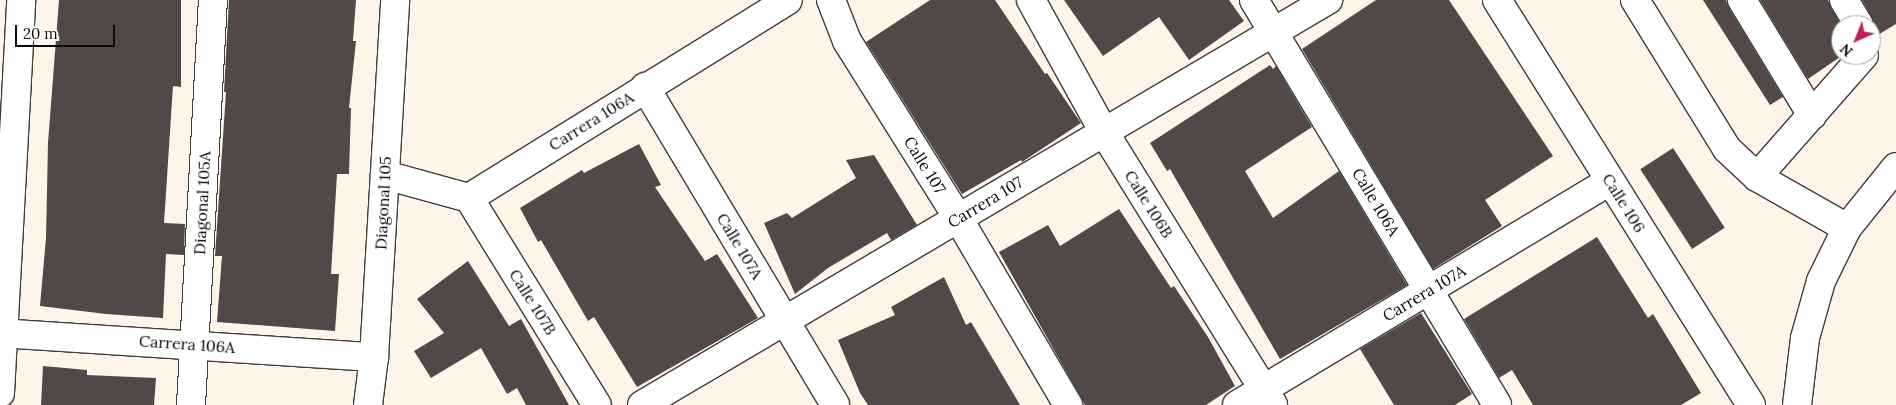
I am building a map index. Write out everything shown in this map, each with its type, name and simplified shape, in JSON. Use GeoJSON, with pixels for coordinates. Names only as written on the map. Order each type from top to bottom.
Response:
{"type":"FeatureCollection","features":[{"type":"Feature","properties":{"kind":"street"},"geometry":{"type":"LineString","coordinates":[[0,393],[21,0]]}},
{"type":"Feature","properties":{"kind":"street","name":"Diagonal 105A"},"geometry":{"type":"LineString","coordinates":[[191,405],[213,0]]}},
{"type":"Feature","properties":{"kind":"street","name":"Diagonal 105"},"geometry":{"type":"LineString","coordinates":[[368,405],[374,357],[395,0]]}},
{"type":"Feature","properties":{"kind":"street","name":"Carrera 106A"},"geometry":{"type":"LineString","coordinates":[[469,198],[788,0]]}},
{"type":"Feature","properties":{"kind":"street","name":"Calle 107"},"geometry":{"type":"LineString","coordinates":[[832,0],[847,41],[958,218],[1068,405]]}},
{"type":"Feature","properties":{"kind":"street","name":"Calle 106B"},"geometry":{"type":"LineString","coordinates":[[1031,0],[1104,132],[1268,397]]}},
{"type":"Feature","properties":{"kind":"street","name":"Calle 106A"},"geometry":{"type":"LineString","coordinates":[[1254,0],[1497,405]]}},
{"type":"Feature","properties":{"kind":"street","name":"Carrera 107"},"geometry":{"type":"LineString","coordinates":[[642,405],[1328,0]]}},
{"type":"Feature","properties":{"kind":"street","name":"Calle 106"},"geometry":{"type":"LineString","coordinates":[[1497,0],[1751,405]]}},
{"type":"Feature","properties":{"kind":"street"},"geometry":{"type":"LineString","coordinates":[[1635,0],[1726,149],[1757,177],[1847,228]]}},
{"type":"Feature","properties":{"kind":"street"},"geometry":{"type":"LineString","coordinates":[[1742,0],[1812,116]]}},
{"type":"Feature","properties":{"kind":"street"},"geometry":{"type":"LineString","coordinates":[[1844,0],[1853,15]]}},
{"type":"Feature","properties":{"kind":"street"},"geometry":{"type":"LineString","coordinates":[[1757,177],[1855,65]]}},
{"type":"Feature","properties":{"kind":"street","name":"Calle 107A"},"geometry":{"type":"LineString","coordinates":[[645,87],[835,405]]}},
{"type":"Feature","properties":{"kind":"street"},"geometry":{"type":"LineString","coordinates":[[1797,405],[1805,338],[1821,281],[1847,228],[1896,167]]}},
{"type":"Feature","properties":{"kind":"street"},"geometry":{"type":"LineString","coordinates":[[384,175],[469,198]]}},
{"type":"Feature","properties":{"kind":"street","name":"Carrera 107A"},"geometry":{"type":"LineString","coordinates":[[1237,405],[1268,397],[1428,290],[1610,181]]}},
{"type":"Feature","properties":{"kind":"street","name":"Calle 107B"},"geometry":{"type":"LineString","coordinates":[[469,198],[597,405]]}},
{"type":"Feature","properties":{"kind":"street","name":"Carrera 106A"},"geometry":{"type":"LineString","coordinates":[[2,333],[374,357]]}},
{"type":"Feature","properties":{"kind":"building"},"geometry":{"type":"Polygon","coordinates":[[[59,0],[181,0],[181,87],[173,86],[164,223],[185,224],[184,255],[166,254],[163,318],[106,314],[40,306],[46,238],[48,143],[59,0]]]}},
{"type":"Feature","properties":{"kind":"building"},"geometry":{"type":"Polygon","coordinates":[[[229,0],[356,0],[353,41],[356,41],[349,108],[351,108],[349,174],[337,174],[331,274],[339,274],[335,331],[217,322],[222,256],[215,256],[226,92],[224,92],[229,0]]]}},
{"type":"Feature","properties":{"kind":"building"},"geometry":{"type":"Polygon","coordinates":[[[930,0],[995,0],[1081,123],[1022,162],[1021,160],[962,194],[866,42],[930,0]]]}},
{"type":"Feature","properties":{"kind":"building"},"geometry":{"type":"Polygon","coordinates":[[[1064,0],[1229,0],[1244,21],[1189,60],[1159,17],[1103,56],[1064,0]]]}},
{"type":"Feature","properties":{"kind":"building"},"geometry":{"type":"Polygon","coordinates":[[[1376,0],[1449,0],[1553,156],[1485,200],[1502,226],[1433,269],[1302,49],[1376,0]]]}},
{"type":"Feature","properties":{"kind":"building"},"geometry":{"type":"Polygon","coordinates":[[[1703,0],[1726,0],[1783,97],[1770,105],[1703,0]]]}},
{"type":"Feature","properties":{"kind":"building"},"geometry":{"type":"Polygon","coordinates":[[[1760,0],[1828,0],[1836,15],[1831,15],[1831,63],[1808,79],[1760,0]]]}},
{"type":"Feature","properties":{"kind":"building"},"geometry":{"type":"Polygon","coordinates":[[[1862,0],[1896,0],[1896,24],[1881,33],[1881,15],[1870,15],[1862,0]]]}},
{"type":"Feature","properties":{"kind":"building"},"geometry":{"type":"Polygon","coordinates":[[[1270,65],[1273,69],[1276,66],[1312,127],[1245,171],[1273,218],[1339,171],[1407,285],[1280,359],[1170,169],[1167,171],[1150,143],[1270,65]]]}},
{"type":"Feature","properties":{"kind":"building"},"geometry":{"type":"Polygon","coordinates":[[[639,144],[661,185],[655,187],[705,261],[717,254],[758,318],[637,387],[594,317],[588,321],[541,240],[538,242],[520,208],[582,170],[584,173],[639,144]]]}},
{"type":"Feature","properties":{"kind":"building"},"geometry":{"type":"Polygon","coordinates":[[[1673,148],[1725,228],[1692,249],[1640,169],[1673,148]]]}},
{"type":"Feature","properties":{"kind":"building"},"geometry":{"type":"Polygon","coordinates":[[[874,155],[917,225],[891,240],[887,233],[828,268],[795,294],[764,223],[787,213],[792,218],[856,178],[846,160],[874,155]]]}},
{"type":"Feature","properties":{"kind":"building"},"geometry":{"type":"Polygon","coordinates":[[[1119,209],[1171,288],[1174,286],[1208,337],[1235,386],[1206,405],[1085,405],[999,252],[1048,225],[1060,246],[1119,209]]]}},
{"type":"Feature","properties":{"kind":"building"},"geometry":{"type":"Polygon","coordinates":[[[1597,237],[1648,318],[1653,314],[1701,393],[1681,405],[1533,405],[1512,370],[1499,378],[1464,319],[1597,237]]]}},
{"type":"Feature","properties":{"kind":"building"},"geometry":{"type":"Polygon","coordinates":[[[468,261],[509,326],[521,319],[569,405],[526,405],[517,388],[507,394],[481,348],[431,378],[414,351],[444,333],[417,299],[468,261]]]}},
{"type":"Feature","properties":{"kind":"building"},"geometry":{"type":"Polygon","coordinates":[[[944,277],[966,325],[971,322],[1020,405],[868,405],[860,393],[838,340],[895,315],[891,307],[944,277]]]}},
{"type":"Feature","properties":{"kind":"building"},"geometry":{"type":"Polygon","coordinates":[[[1421,313],[1472,394],[1455,405],[1394,405],[1360,349],[1421,313]]]}},
{"type":"Feature","properties":{"kind":"building"},"geometry":{"type":"Polygon","coordinates":[[[43,366],[87,370],[87,375],[156,378],[154,405],[41,405],[43,366]]]}}]}
